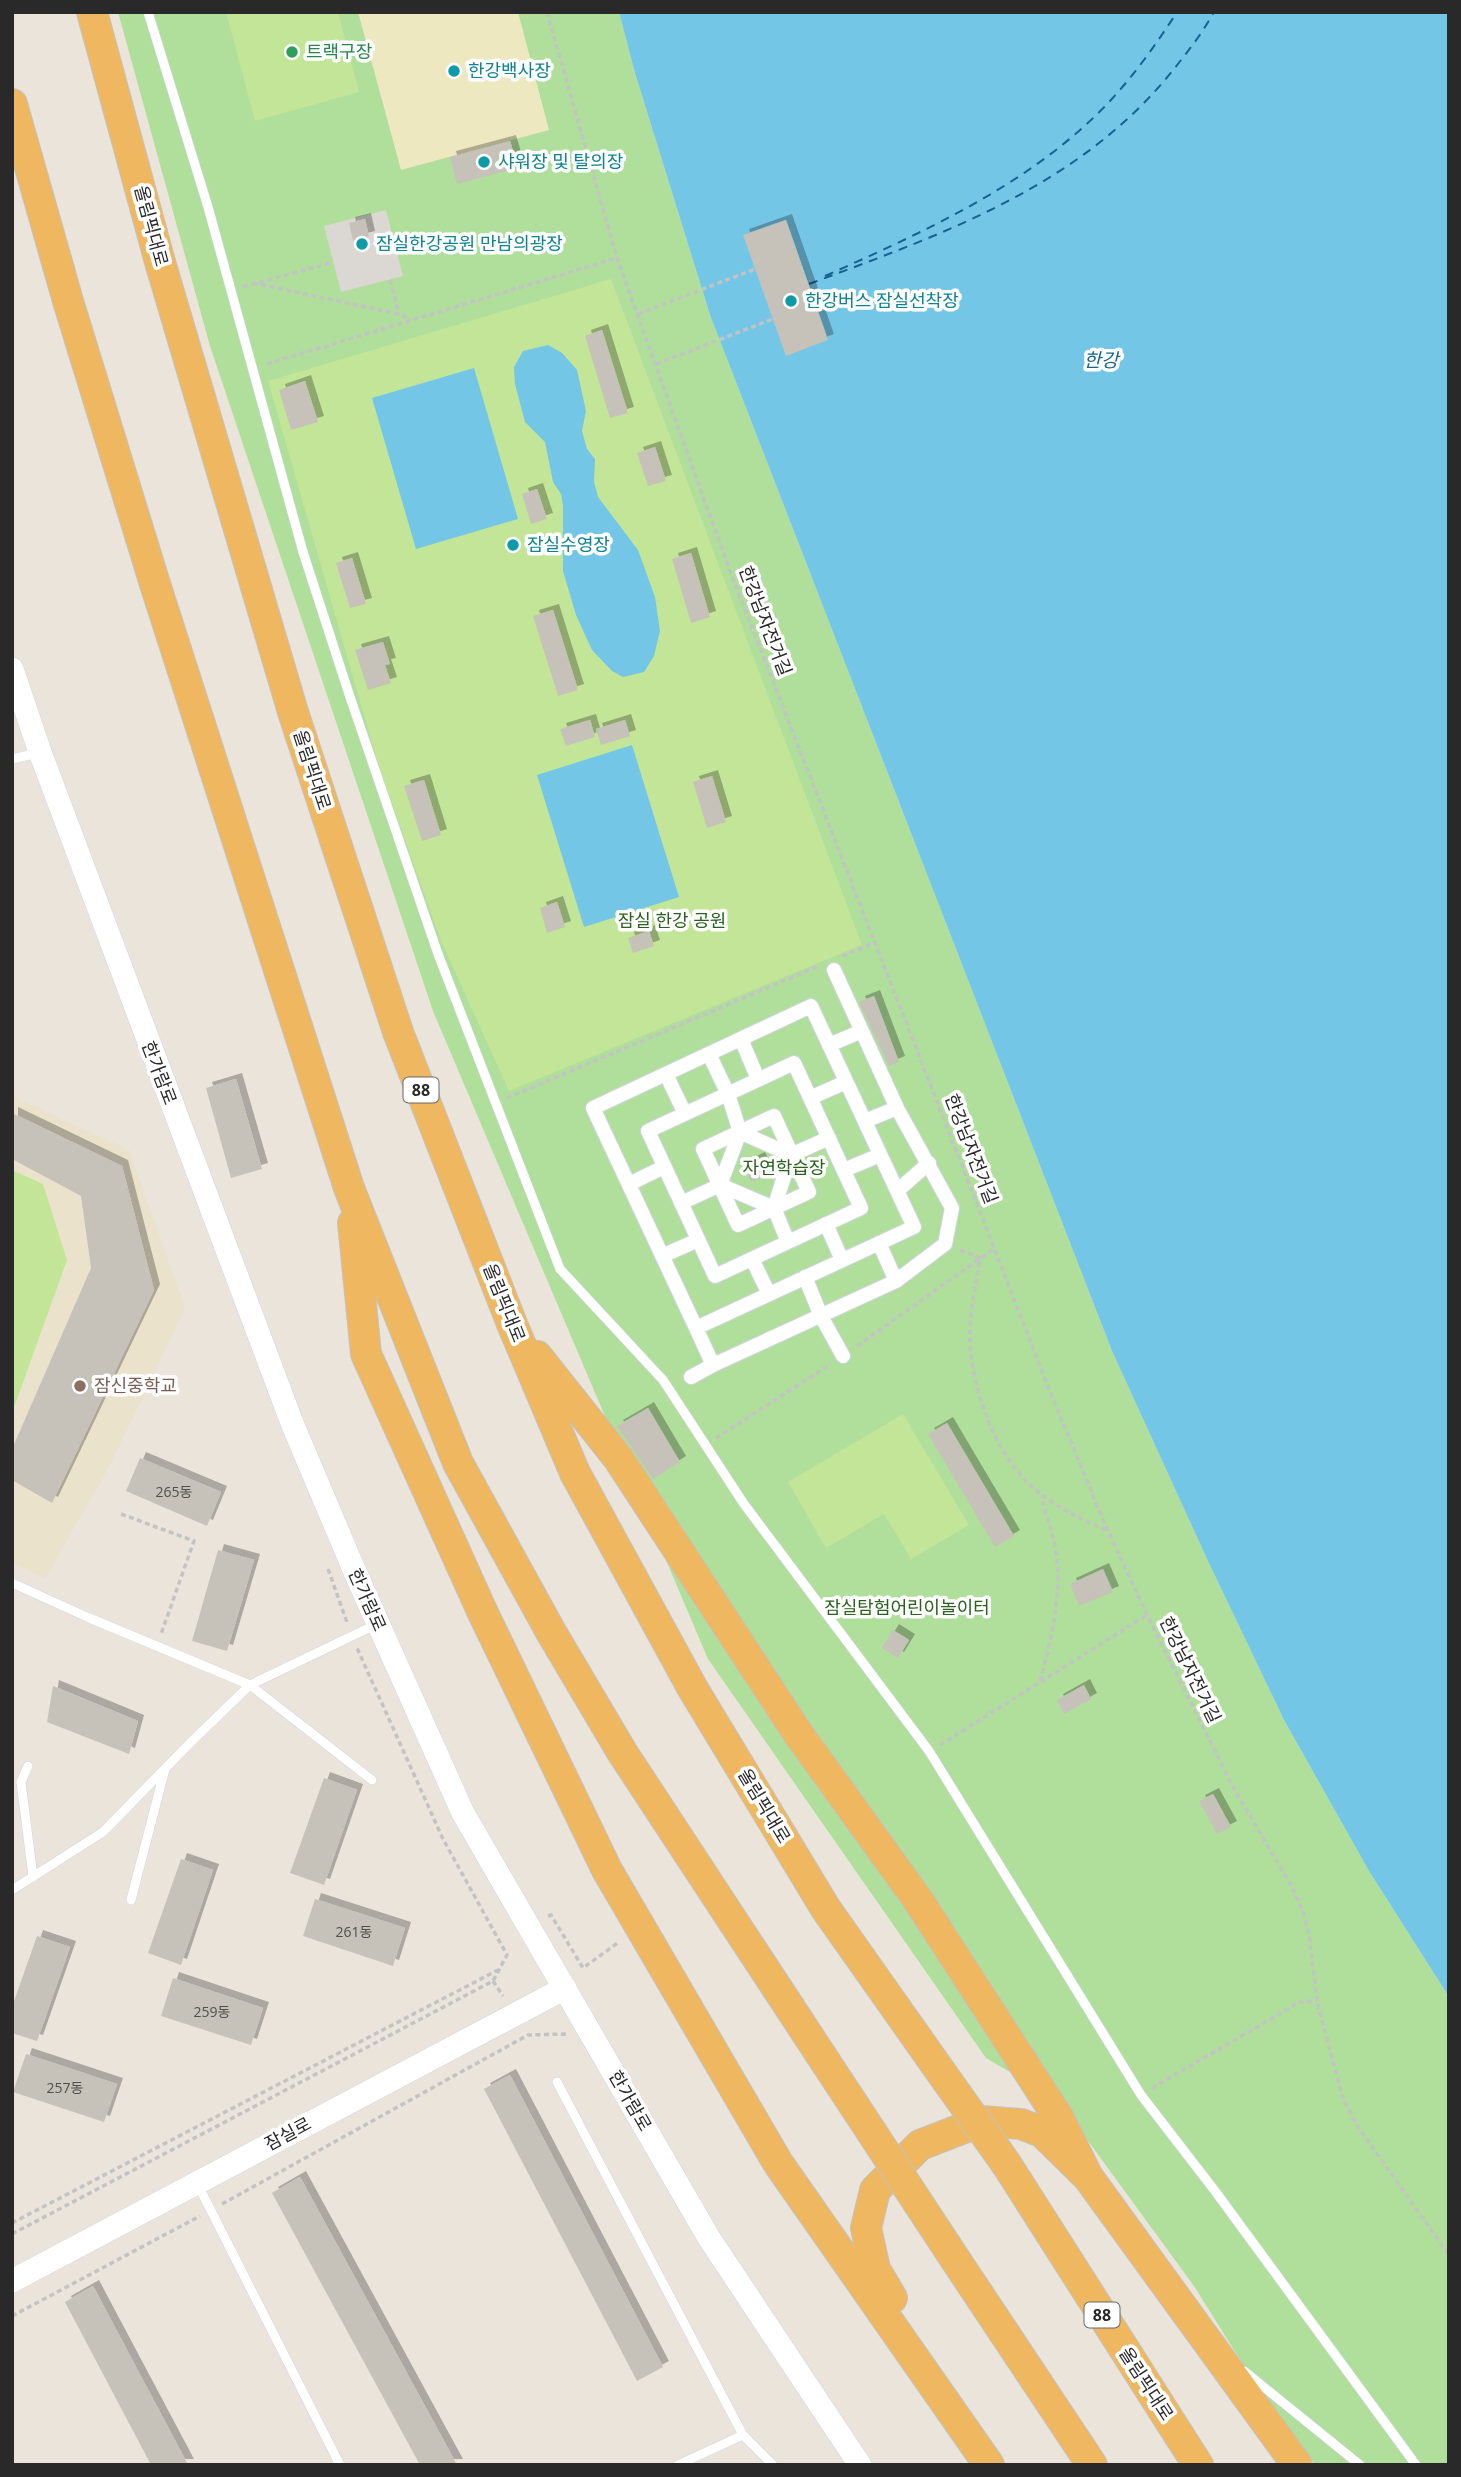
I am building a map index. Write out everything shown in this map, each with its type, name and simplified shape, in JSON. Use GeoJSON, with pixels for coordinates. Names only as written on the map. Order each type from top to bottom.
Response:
{"type":"FeatureCollection","features":[{"type":"Feature","properties":{"kind":"highway","name":"올림픽대로"},"geometry":{"type":"LineString","coordinates":[[92,12],[160,262],[293,712],[398,1032],[512,1324],[575,1474],[693,1689],[826,1909],[1007,2165],[1198,2465]]}},
{"type":"Feature","properties":{"kind":"highway"},"geometry":{"type":"LineString","coordinates":[[12,104],[68,301],[151,571],[349,1188],[458,1463],[551,1632],[622,1752],[1092,2465]]}},
{"type":"Feature","properties":{"kind":"highway"},"geometry":{"type":"LineString","coordinates":[[349,1188],[366,1354],[482,1611],[607,1870],[778,2163],[989,2465]]}},
{"type":"Feature","properties":{"kind":"highway"},"geometry":{"type":"LineString","coordinates":[[512,1324],[618,1458],[797,1732],[918,1900],[1058,2117],[1087,2177]]}},
{"type":"Feature","properties":{"kind":"highway"},"geometry":{"type":"LineString","coordinates":[[957,2419],[919,2341],[874,2269],[866,2228],[875,2190],[920,2146],[982,2122],[1021,2124],[1042,2132],[1087,2177],[1297,2465]]}},
{"type":"Feature","properties":{"kind":"street","name":"한가람로"},"geometry":{"type":"LineString","coordinates":[[12,669],[40,752],[292,1423],[463,1813],[709,2238],[859,2465]]}},
{"type":"Feature","properties":{"kind":"street"},"geometry":{"type":"LineString","coordinates":[[691,1377],[896,1282],[945,1244],[952,1208],[897,1108],[832,964]]}},
{"type":"Feature","properties":{"kind":"street"},"geometry":{"type":"LineString","coordinates":[[696,1328],[914,1227],[811,1006],[593,1108],[713,1365]]}},
{"type":"Feature","properties":{"kind":"street"},"geometry":{"type":"LineString","coordinates":[[830,1045],[862,1031]]}},
{"type":"Feature","properties":{"kind":"street"},"geometry":{"type":"LineString","coordinates":[[741,1039],[758,1079]]}},
{"type":"Feature","properties":{"kind":"street"},"geometry":{"type":"LineString","coordinates":[[681,1203],[720,1185],[740,1132],[728,1094],[709,1054]]}},
{"type":"Feature","properties":{"kind":"street"},"geometry":{"type":"LineString","coordinates":[[794,1063],[861,1208],[715,1276],[648,1131],[728,1094],[794,1063]]}},
{"type":"Feature","properties":{"kind":"street"},"geometry":{"type":"LineString","coordinates":[[666,1074],[685,1114]]}},
{"type":"Feature","properties":{"kind":"street"},"geometry":{"type":"LineString","coordinates":[[810,1098],[846,1082]]}},
{"type":"Feature","properties":{"kind":"street"},"geometry":{"type":"LineString","coordinates":[[865,1122],[897,1108]]}},
{"type":"Feature","properties":{"kind":"street"},"geometry":{"type":"LineString","coordinates":[[774,1116],[792,1155],[809,1192],[738,1225],[703,1149],[774,1116]]}},
{"type":"Feature","properties":{"kind":"street"},"geometry":{"type":"LineString","coordinates":[[740,1132],[792,1155]]}},
{"type":"Feature","properties":{"kind":"street"},"geometry":{"type":"LineString","coordinates":[[788,1242],[774,1208],[792,1155],[829,1138]]}},
{"type":"Feature","properties":{"kind":"street"},"geometry":{"type":"LineString","coordinates":[[844,1170],[880,1155]]}},
{"type":"Feature","properties":{"kind":"street"},"geometry":{"type":"LineString","coordinates":[[897,1191],[929,1163]]}},
{"type":"Feature","properties":{"kind":"street"},"geometry":{"type":"LineString","coordinates":[[629,1184],[664,1167]]}},
{"type":"Feature","properties":{"kind":"street"},"geometry":{"type":"LineString","coordinates":[[720,1185],[774,1208]]}},
{"type":"Feature","properties":{"kind":"street"},"geometry":{"type":"LineString","coordinates":[[826,1224],[842,1260]]}},
{"type":"Feature","properties":{"kind":"street"},"geometry":{"type":"LineString","coordinates":[[662,1256],[698,1240]]}},
{"type":"Feature","properties":{"kind":"street"},"geometry":{"type":"LineString","coordinates":[[879,1243],[896,1282]]}},
{"type":"Feature","properties":{"kind":"street"},"geometry":{"type":"LineString","coordinates":[[752,1259],[769,1294]]}},
{"type":"Feature","properties":{"kind":"street"},"geometry":{"type":"LineString","coordinates":[[805,1278],[821,1316],[843,1356]]}},
{"type":"Feature","properties":{"kind":"street","name":"잠실로"},"geometry":{"type":"LineString","coordinates":[[12,2281],[565,1988]]}},
{"type":"Feature","properties":{"kind":"lane"},"geometry":{"type":"LineString","coordinates":[[148,12],[208,207],[303,552],[349,694],[438,954],[560,1269],[663,1380],[744,1504],[929,1751],[1141,2095],[1215,2191],[1416,2465]]}},
{"type":"Feature","properties":{"kind":"lane"},"geometry":{"type":"LineString","coordinates":[[12,759],[40,752]]}},
{"type":"Feature","properties":{"kind":"lane"},"geometry":{"type":"LineString","coordinates":[[12,1583],[250,1685],[372,1780]]}},
{"type":"Feature","properties":{"kind":"lane"},"geometry":{"type":"LineString","coordinates":[[12,1890],[103,1832],[165,1767],[250,1685],[378,1623]]}},
{"type":"Feature","properties":{"kind":"lane"},"geometry":{"type":"LineString","coordinates":[[28,1766],[21,1782],[33,1877]]}},
{"type":"Feature","properties":{"kind":"lane"},"geometry":{"type":"LineString","coordinates":[[131,1900],[165,1767]]}},
{"type":"Feature","properties":{"kind":"lane"},"geometry":{"type":"LineString","coordinates":[[557,2082],[743,2435],[773,2465]]}},
{"type":"Feature","properties":{"kind":"lane"},"geometry":{"type":"LineString","coordinates":[[197,2183],[340,2465]]}},
{"type":"Feature","properties":{"kind":"lane"},"geometry":{"type":"LineString","coordinates":[[1206,2339],[1360,2465]]}},
{"type":"Feature","properties":{"kind":"lane"},"geometry":{"type":"LineString","coordinates":[[678,2465],[743,2435]]}},
{"type":"Feature","properties":{"kind":"path","name":"한강남자전거길"},"geometry":{"type":"LineString","coordinates":[[547,12],[617,258],[730,571],[1049,1389],[1108,1532],[1147,1615],[1234,1789],[1298,1900],[1309,1935],[1317,2001],[1340,2088],[1350,2113],[1449,2255]]}},
{"type":"Feature","properties":{"kind":"path"},"geometry":{"type":"LineString","coordinates":[[252,369],[617,258]]}},
{"type":"Feature","properties":{"kind":"path"},"geometry":{"type":"LineString","coordinates":[[333,262],[253,283],[399,314],[411,320]]}},
{"type":"Feature","properties":{"kind":"path"},"geometry":{"type":"LineString","coordinates":[[638,314],[755,268]]}},
{"type":"Feature","properties":{"kind":"path"},"geometry":{"type":"LineString","coordinates":[[390,279],[399,314]]}},
{"type":"Feature","properties":{"kind":"path"},"geometry":{"type":"LineString","coordinates":[[656,364],[773,319]]}},
{"type":"Feature","properties":{"kind":"path"},"geometry":{"type":"LineString","coordinates":[[495,1103],[832,964],[875,942]]}},
{"type":"Feature","properties":{"kind":"path"},"geometry":{"type":"LineString","coordinates":[[945,1244],[980,1258],[970,1331],[976,1387],[1004,1451],[1023,1478],[1040,1495],[1108,1532]]}},
{"type":"Feature","properties":{"kind":"path"},"geometry":{"type":"LineString","coordinates":[[1039,1682],[1048,1654],[1058,1563],[1040,1495]]}},
{"type":"Feature","properties":{"kind":"path"},"geometry":{"type":"LineString","coordinates":[[121,1514],[194,1541],[156,1646]]}},
{"type":"Feature","properties":{"kind":"path"},"geometry":{"type":"LineString","coordinates":[[929,1751],[1147,1615]]}},
{"type":"Feature","properties":{"kind":"path"},"geometry":{"type":"LineString","coordinates":[[551,1915],[583,1968],[620,1942]]}},
{"type":"Feature","properties":{"kind":"path"},"geometry":{"type":"LineString","coordinates":[[12,2234],[493,1981],[508,1955],[498,1938]]}},
{"type":"Feature","properties":{"kind":"path"},"geometry":{"type":"LineString","coordinates":[[12,2223],[500,1969]]}},
{"type":"Feature","properties":{"kind":"path"},"geometry":{"type":"LineString","coordinates":[[1141,2095],[1300,2002],[1317,2001]]}},
{"type":"Feature","properties":{"kind":"path"},"geometry":{"type":"LineString","coordinates":[[12,2316],[528,2035],[573,2034]]}},
{"type":"Feature","properties":{"kind":"shaded area","name":"잠실한강공원 만남의광장"},"geometry":{"type":"Polygon","coordinates":[[[386,210],[403,276],[341,292],[324,226],[386,210]]]}},
{"type":"Feature","properties":{"kind":"shaded area","name":"잠신중학교"},"geometry":{"type":"Polygon","coordinates":[[[12,1096],[129,1150],[185,1308],[110,1465],[45,1578],[12,1563],[12,1096]]]}},
{"type":"Feature","properties":{"kind":"green space","name":"잠실 한강 공원"},"geometry":{"type":"Polygon","coordinates":[[[118,12],[619,12],[635,73],[710,315],[1112,1351],[1284,1720],[1369,1871],[1449,1997],[1449,2465],[1316,2465],[1279,2422],[1194,2286],[1059,2101],[986,2058],[708,1659],[433,1011],[210,346],[118,12]]]}},
{"type":"Feature","properties":{"kind":"green space","name":"트랙구장"},"geometry":{"type":"Polygon","coordinates":[[[226,12],[338,12],[359,92],[255,121],[226,12]]]}},
{"type":"Feature","properties":{"kind":"green space","name":"잠실수영장"},"geometry":{"type":"Polygon","coordinates":[[[611,279],[862,945],[509,1091],[441,941],[377,761],[268,381],[611,279]]]}},
{"type":"Feature","properties":{"kind":"green space"},"geometry":{"type":"Polygon","coordinates":[[[12,1170],[43,1184],[67,1260],[12,1413],[12,1170]]]}},
{"type":"Feature","properties":{"kind":"green space"},"geometry":{"type":"Polygon","coordinates":[[[903,1414],[969,1525],[911,1559],[884,1514],[826,1548],[788,1482],[903,1414]]]}},
{"type":"Feature","properties":{"kind":"sand","name":"한강백사장"},"geometry":{"type":"Polygon","coordinates":[[[358,12],[518,12],[549,130],[401,170],[358,12]]]}},
{"type":"Feature","properties":{"kind":"water","name":"한강"},"geometry":{"type":"Polygon","coordinates":[[[619,12],[1449,12],[1449,1997],[1369,1871],[1284,1720],[1112,1351],[710,315],[635,73],[619,12]]]}},
{"type":"Feature","properties":{"kind":"water"},"geometry":{"type":"Polygon","coordinates":[[[548,345],[562,353],[577,370],[586,411],[582,431],[587,449],[595,459],[594,482],[598,497],[638,550],[655,597],[660,631],[654,656],[644,672],[623,677],[612,671],[592,650],[576,615],[563,571],[561,494],[553,482],[545,442],[525,422],[515,384],[514,367],[523,351],[548,345]]]}},
{"type":"Feature","properties":{"kind":"water"},"geometry":{"type":"Polygon","coordinates":[[[474,368],[518,519],[416,549],[372,398],[474,368]]]}},
{"type":"Feature","properties":{"kind":"water"},"geometry":{"type":"Polygon","coordinates":[[[632,745],[679,897],[584,927],[537,775],[632,745]]]}},
{"type":"Feature","properties":{"kind":"building","name":"샤워장 및 탈의장"},"geometry":{"type":"Polygon","coordinates":[[[510,141],[518,168],[457,184],[450,157],[510,141]]]}},
{"type":"Feature","properties":{"kind":"building"},"geometry":{"type":"Polygon","coordinates":[[[365,219],[369,237],[353,241],[349,223],[365,219]]]}},
{"type":"Feature","properties":{"kind":"building","name":"한강버스 잠실선착장"},"geometry":{"type":"Polygon","coordinates":[[[786,220],[828,340],[786,356],[743,235],[786,220]]]}},
{"type":"Feature","properties":{"kind":"building"},"geometry":{"type":"Polygon","coordinates":[[[602,330],[628,413],[610,418],[585,336],[602,330]]]}},
{"type":"Feature","properties":{"kind":"building"},"geometry":{"type":"Polygon","coordinates":[[[305,381],[318,422],[291,430],[279,390],[305,381]]]}},
{"type":"Feature","properties":{"kind":"building"},"geometry":{"type":"Polygon","coordinates":[[[655,447],[666,481],[648,486],[637,453],[655,447]]]}},
{"type":"Feature","properties":{"kind":"building"},"geometry":{"type":"Polygon","coordinates":[[[537,489],[547,519],[531,524],[522,494],[537,489]]]}},
{"type":"Feature","properties":{"kind":"building"},"geometry":{"type":"Polygon","coordinates":[[[691,553],[710,617],[691,623],[672,559],[691,553]]]}},
{"type":"Feature","properties":{"kind":"building"},"geometry":{"type":"Polygon","coordinates":[[[352,558],[366,604],[350,608],[336,563],[352,558]]]}},
{"type":"Feature","properties":{"kind":"building"},"geometry":{"type":"Polygon","coordinates":[[[553,610],[578,690],[558,696],[533,616],[553,610]]]}},
{"type":"Feature","properties":{"kind":"building"},"geometry":{"type":"Polygon","coordinates":[[[383,642],[390,664],[385,665],[391,683],[368,690],[355,650],[383,642]]]}},
{"type":"Feature","properties":{"kind":"building"},"geometry":{"type":"Polygon","coordinates":[[[590,720],[595,737],[566,746],[560,729],[590,720]]]}},
{"type":"Feature","properties":{"kind":"building"},"geometry":{"type":"Polygon","coordinates":[[[625,720],[630,736],[601,745],[596,729],[625,720]]]}},
{"type":"Feature","properties":{"kind":"building"},"geometry":{"type":"Polygon","coordinates":[[[712,776],[726,822],[707,828],[693,782],[712,776]]]}},
{"type":"Feature","properties":{"kind":"building"},"geometry":{"type":"Polygon","coordinates":[[[424,780],[441,835],[422,841],[404,786],[424,780]]]}},
{"type":"Feature","properties":{"kind":"building"},"geometry":{"type":"Polygon","coordinates":[[[557,902],[565,927],[547,933],[540,908],[557,902]]]}},
{"type":"Feature","properties":{"kind":"building"},"geometry":{"type":"Polygon","coordinates":[[[649,931],[654,946],[633,953],[628,938],[649,931]]]}},
{"type":"Feature","properties":{"kind":"building"},"geometry":{"type":"Polygon","coordinates":[[[874,996],[899,1062],[889,1066],[859,1002],[874,996]]]}},
{"type":"Feature","properties":{"kind":"building"},"geometry":{"type":"Polygon","coordinates":[[[236,1079],[262,1169],[231,1178],[206,1088],[236,1079]]]}},
{"type":"Feature","properties":{"kind":"building"},"geometry":{"type":"Polygon","coordinates":[[[12,1113],[122,1166],[154,1290],[52,1503],[12,1480],[12,1449],[91,1268],[81,1196],[12,1159],[12,1113]]]}},
{"type":"Feature","properties":{"kind":"building"},"geometry":{"type":"Polygon","coordinates":[[[759,1158],[767,1175],[751,1182],[744,1165],[759,1158]]]}},
{"type":"Feature","properties":{"kind":"building"},"geometry":{"type":"Polygon","coordinates":[[[648,1408],[680,1462],[653,1479],[617,1426],[648,1408]]]}},
{"type":"Feature","properties":{"kind":"building"},"geometry":{"type":"Polygon","coordinates":[[[947,1423],[1014,1536],[995,1547],[928,1434],[947,1423]]]}},
{"type":"Feature","properties":{"kind":"building"},"geometry":{"type":"Polygon","coordinates":[[[140,1458],[221,1492],[207,1526],[126,1491],[140,1458]]]}},
{"type":"Feature","properties":{"kind":"building"},"geometry":{"type":"Polygon","coordinates":[[[218,1550],[254,1560],[227,1651],[192,1641],[218,1550]]]}},
{"type":"Feature","properties":{"kind":"building"},"geometry":{"type":"Polygon","coordinates":[[[1103,1569],[1113,1592],[1079,1606],[1070,1584],[1103,1569]]]}},
{"type":"Feature","properties":{"kind":"building"},"geometry":{"type":"Polygon","coordinates":[[[893,1630],[909,1640],[898,1658],[882,1648],[893,1630]]]}},
{"type":"Feature","properties":{"kind":"building"},"geometry":{"type":"Polygon","coordinates":[[[1084,1685],[1091,1699],[1064,1714],[1057,1700],[1084,1685]]]}},
{"type":"Feature","properties":{"kind":"building"},"geometry":{"type":"Polygon","coordinates":[[[53,1686],[138,1721],[129,1754],[47,1722],[53,1686]]]}},
{"type":"Feature","properties":{"kind":"building"},"geometry":{"type":"Polygon","coordinates":[[[324,1778],[357,1790],[324,1885],[290,1873],[324,1778]]]}},
{"type":"Feature","properties":{"kind":"building"},"geometry":{"type":"Polygon","coordinates":[[[1213,1794],[1231,1827],[1217,1834],[1199,1801],[1213,1794]]]}},
{"type":"Feature","properties":{"kind":"building"},"geometry":{"type":"Polygon","coordinates":[[[181,1859],[213,1870],[181,1965],[148,1953],[181,1859]]]}},
{"type":"Feature","properties":{"kind":"building"},"geometry":{"type":"Polygon","coordinates":[[[315,1899],[405,1928],[393,1966],[303,1936],[315,1899]]]}},
{"type":"Feature","properties":{"kind":"building"},"geometry":{"type":"Polygon","coordinates":[[[37,1936],[70,1947],[37,2041],[12,2033],[12,2007],[37,1936]]]}},
{"type":"Feature","properties":{"kind":"building"},"geometry":{"type":"Polygon","coordinates":[[[173,1978],[263,2008],[251,2045],[161,2016],[173,1978]]]}},
{"type":"Feature","properties":{"kind":"building"},"geometry":{"type":"Polygon","coordinates":[[[26,2054],[117,2084],[104,2122],[13,2092],[26,2054]]]}},
{"type":"Feature","properties":{"kind":"building"},"geometry":{"type":"Polygon","coordinates":[[[510,2075],[663,2367],[637,2381],[484,2089],[510,2075]]]}},
{"type":"Feature","properties":{"kind":"building"},"geometry":{"type":"Polygon","coordinates":[[[300,2177],[457,2465],[420,2465],[272,2193],[300,2177]]]}},
{"type":"Feature","properties":{"kind":"building"},"geometry":{"type":"Polygon","coordinates":[[[93,2286],[188,2465],[151,2465],[65,2302],[93,2286]]]}},
{"type":"Feature","properties":{"kind":"ferry route"},"geometry":{"type":"LineString","coordinates":[[825,276],[939,222],[1013,181],[1047,157],[1110,101],[1145,58],[1177,12]]}},
{"type":"Feature","properties":{"kind":"ferry route"},"geometry":{"type":"LineString","coordinates":[[809,284],[963,223],[1059,172],[1103,140],[1144,103],[1185,54],[1214,12]]}},
{"type":"Feature","properties":{"kind":"place","name":"트랙구장"},"geometry":{"type":"Point","coordinates":[292,52]}},
{"type":"Feature","properties":{"kind":"place","name":"한강백사장"},"geometry":{"type":"Point","coordinates":[454,71]}},
{"type":"Feature","properties":{"kind":"place","name":"샤워장 및 탈의장"},"geometry":{"type":"Point","coordinates":[484,162]}},
{"type":"Feature","properties":{"kind":"place","name":"잠실한강공원 만남의광장"},"geometry":{"type":"Point","coordinates":[362,244]}},
{"type":"Feature","properties":{"kind":"place","name":"한강버스 잠실선착장"},"geometry":{"type":"Point","coordinates":[791,301]}},
{"type":"Feature","properties":{"kind":"place","name":"잠실수영장"},"geometry":{"type":"Point","coordinates":[513,545]}},
{"type":"Feature","properties":{"kind":"place","name":"잠신중학교"},"geometry":{"type":"Point","coordinates":[80,1386]}},
{"type":"Feature","properties":{"kind":"park label","name":"자연학습장"},"geometry":{"type":"Point","coordinates":[784,1168]}},
{"type":"Feature","properties":{"kind":"park label","name":"잠실탐험어린이놀이터"},"geometry":{"type":"Point","coordinates":[907,1608]}}]}
